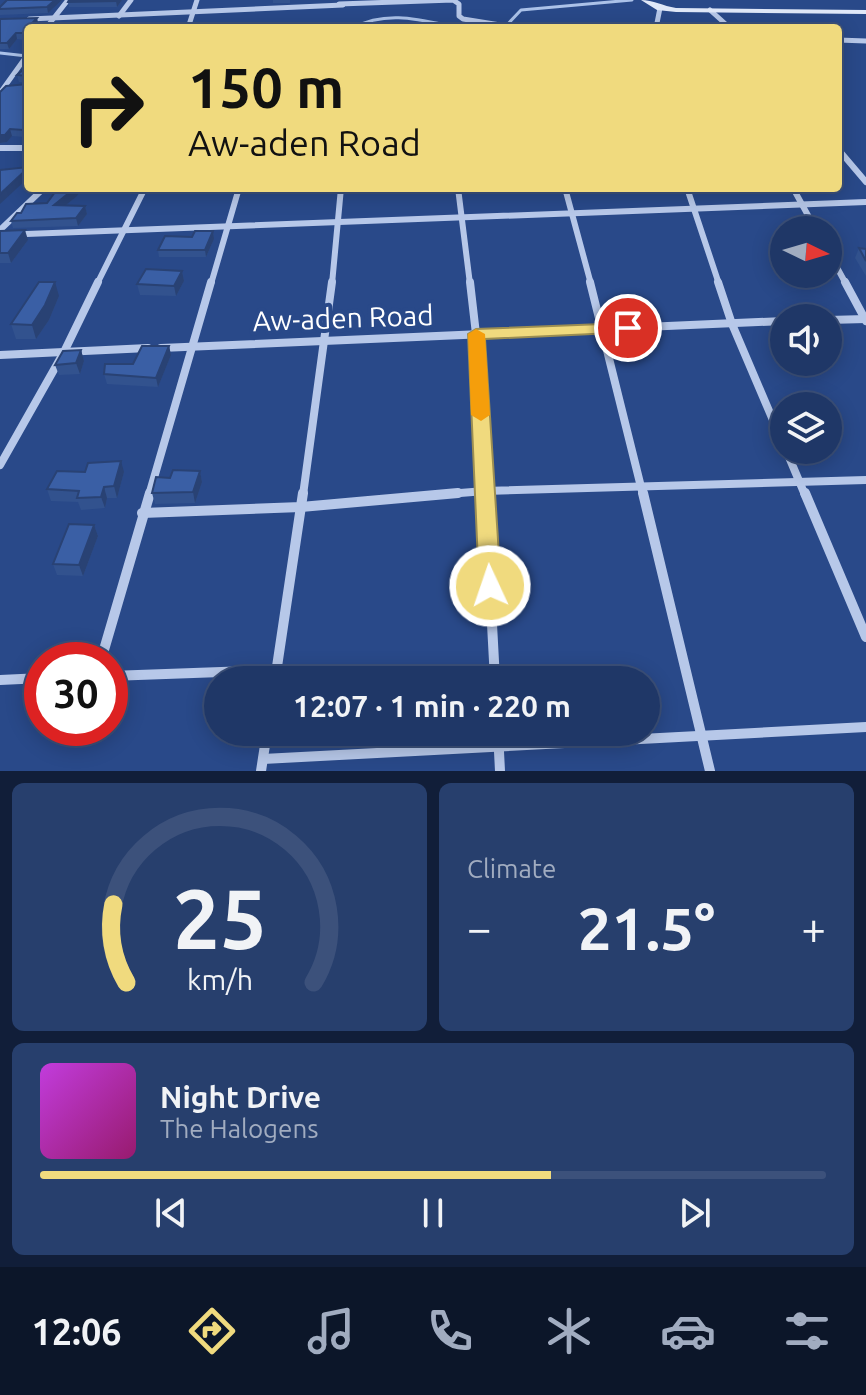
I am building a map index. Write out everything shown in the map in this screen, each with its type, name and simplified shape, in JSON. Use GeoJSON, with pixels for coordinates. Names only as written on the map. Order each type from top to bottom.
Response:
{"type":"FeatureCollection","features":[{"type":"Feature","properties":{"kind":"street"},"geometry":{"type":"LineString","coordinates":[[49,24],[68,0]]}},
{"type":"Feature","properties":{"kind":"street"},"geometry":{"type":"LineString","coordinates":[[119,16],[131,0]]}},
{"type":"Feature","properties":{"kind":"street"},"geometry":{"type":"LineString","coordinates":[[189,24],[197,0]]}},
{"type":"Feature","properties":{"kind":"street"},"geometry":{"type":"LineString","coordinates":[[332,0],[343,5]]}},
{"type":"Feature","properties":{"kind":"street"},"geometry":{"type":"LineString","coordinates":[[26,19],[193,14],[453,0],[459,4],[459,16],[463,19],[495,24]]}},
{"type":"Feature","properties":{"kind":"street"},"geometry":{"type":"LineString","coordinates":[[645,0],[660,8],[866,12]]}},
{"type":"Feature","properties":{"kind":"street"},"geometry":{"type":"LineString","coordinates":[[657,24],[660,8]]}},
{"type":"Feature","properties":{"kind":"street"},"geometry":{"type":"LineString","coordinates":[[710,10],[726,24]]}},
{"type":"Feature","properties":{"kind":"street"},"geometry":{"type":"LineString","coordinates":[[842,40],[866,41]]}},
{"type":"Feature","properties":{"kind":"street"},"geometry":{"type":"LineString","coordinates":[[1,89],[24,59]]}},
{"type":"Feature","properties":{"kind":"street"},"geometry":{"type":"LineString","coordinates":[[1,89],[16,87]]}},
{"type":"Feature","properties":{"kind":"street"},"geometry":{"type":"LineString","coordinates":[[0,148],[24,148]]}},
{"type":"Feature","properties":{"kind":"street"},"geometry":{"type":"LineString","coordinates":[[842,154],[866,182]]}},
{"type":"Feature","properties":{"kind":"street"},"geometry":{"type":"LineString","coordinates":[[0,232],[39,192]]}},
{"type":"Feature","properties":{"kind":"street"},"geometry":{"type":"LineString","coordinates":[[0,465],[64,352],[143,192]]}},
{"type":"Feature","properties":{"kind":"street"},"geometry":{"type":"LineString","coordinates":[[106,642],[238,192]]}},
{"type":"Feature","properties":{"kind":"street"},"geometry":{"type":"LineString","coordinates":[[277,666],[326,341],[341,192]]}},
{"type":"Feature","properties":{"kind":"street"},"geometry":{"type":"LineString","coordinates":[[459,192],[476,334],[494,666]]}},
{"type":"Feature","properties":{"kind":"street"},"geometry":{"type":"LineString","coordinates":[[566,192],[603,329],[710,771]]}},
{"type":"Feature","properties":{"kind":"street"},"geometry":{"type":"LineString","coordinates":[[688,192],[732,324],[770,413]]}},
{"type":"Feature","properties":{"kind":"street"},"geometry":{"type":"LineString","coordinates":[[795,192],[808,216]]}},
{"type":"Feature","properties":{"kind":"street"},"geometry":{"type":"LineString","coordinates":[[0,232],[123,232],[866,202]]}},
{"type":"Feature","properties":{"kind":"street"},"geometry":{"type":"LineString","coordinates":[[842,276],[866,319],[842,320]]}},
{"type":"Feature","properties":{"kind":"street","name":"Aw-aden Road"},"geometry":{"type":"LineString","coordinates":[[0,355],[770,322]]}},
{"type":"Feature","properties":{"kind":"street"},"geometry":{"type":"LineString","coordinates":[[792,464],[866,637]]}},
{"type":"Feature","properties":{"kind":"street"},"geometry":{"type":"LineString","coordinates":[[142,513],[301,507],[485,491],[866,480]]}},
{"type":"Feature","properties":{"kind":"street"},"geometry":{"type":"LineString","coordinates":[[128,676],[204,675]]}},
{"type":"Feature","properties":{"kind":"street"},"geometry":{"type":"LineString","coordinates":[[0,680],[24,679]]}},
{"type":"Feature","properties":{"kind":"street"},"geometry":{"type":"LineString","coordinates":[[660,737],[866,727]]}},
{"type":"Feature","properties":{"kind":"street"},"geometry":{"type":"LineString","coordinates":[[262,765],[498,746],[500,771]]}},
{"type":"Feature","properties":{"kind":"building"},"geometry":{"type":"Polygon","coordinates":[[[7,0],[55,0],[47,7],[0,9],[7,0]]]}},
{"type":"Feature","properties":{"kind":"building"},"geometry":{"type":"Polygon","coordinates":[[[116,0],[116,1],[68,2],[116,0]]]}},
{"type":"Feature","properties":{"kind":"building"},"geometry":{"type":"Polygon","coordinates":[[[37,18],[31,24],[24,24],[24,32],[16,33],[7,43],[0,43],[0,19],[37,18]]]}},
{"type":"Feature","properties":{"kind":"building"},"geometry":{"type":"Polygon","coordinates":[[[24,84],[24,129],[10,129],[5,135],[0,135],[0,92],[6,86],[24,84]]]}},
{"type":"Feature","properties":{"kind":"building"},"geometry":{"type":"Polygon","coordinates":[[[24,167],[24,172],[0,194],[0,170],[24,167]]]}},
{"type":"Feature","properties":{"kind":"building"},"geometry":{"type":"Polygon","coordinates":[[[55,192],[70,192],[54,205],[85,206],[76,218],[11,221],[26,204],[47,203],[55,192]]]}},
{"type":"Feature","properties":{"kind":"building"},"geometry":{"type":"Polygon","coordinates":[[[25,230],[8,253],[0,253],[0,231],[25,230]]]}},
{"type":"Feature","properties":{"kind":"building"},"geometry":{"type":"Polygon","coordinates":[[[195,231],[213,231],[205,250],[158,250],[165,236],[192,237],[195,231]]]}},
{"type":"Feature","properties":{"kind":"building"},"geometry":{"type":"Polygon","coordinates":[[[859,248],[866,249],[866,261],[859,248]]]}},
{"type":"Feature","properties":{"kind":"building"},"geometry":{"type":"Polygon","coordinates":[[[146,269],[182,271],[174,286],[137,284],[146,269]]]}},
{"type":"Feature","properties":{"kind":"building"},"geometry":{"type":"Polygon","coordinates":[[[39,282],[55,282],[32,325],[11,324],[39,282]]]}},
{"type":"Feature","properties":{"kind":"building"},"geometry":{"type":"Polygon","coordinates":[[[142,346],[169,346],[156,378],[104,374],[105,364],[133,364],[142,346]]]}},
{"type":"Feature","properties":{"kind":"building"},"geometry":{"type":"Polygon","coordinates":[[[81,350],[76,363],[55,365],[63,351],[81,350]]]}},
{"type":"Feature","properties":{"kind":"building"},"geometry":{"type":"Polygon","coordinates":[[[121,461],[114,486],[104,487],[101,497],[77,498],[79,491],[47,489],[57,471],[85,472],[88,463],[121,461]]]}},
{"type":"Feature","properties":{"kind":"building"},"geometry":{"type":"Polygon","coordinates":[[[173,470],[200,471],[193,492],[152,493],[156,477],[170,478],[173,470]]]}},
{"type":"Feature","properties":{"kind":"building"},"geometry":{"type":"Polygon","coordinates":[[[69,524],[94,525],[79,565],[53,564],[69,524]]]}},
{"type":"Feature","properties":{"kind":"waterway"},"geometry":{"type":"LineString","coordinates":[[508,24],[521,10],[632,0]]}},
{"type":"Feature","properties":{"kind":"waterway"},"geometry":{"type":"LineString","coordinates":[[362,24],[393,18],[440,24]]}},
{"type":"Feature","properties":{"kind":"waterway"},"geometry":{"type":"LineString","coordinates":[[0,53],[24,56]]}},
{"type":"Feature","properties":{"kind":"slow traffic"},"geometry":{"type":"LineString","coordinates":[[476,334],[481,415]]}},
{"type":"Feature","properties":{"kind":"route"},"geometry":{"type":"LineString","coordinates":[[490,586],[476,334],[628,328]]}}]}
